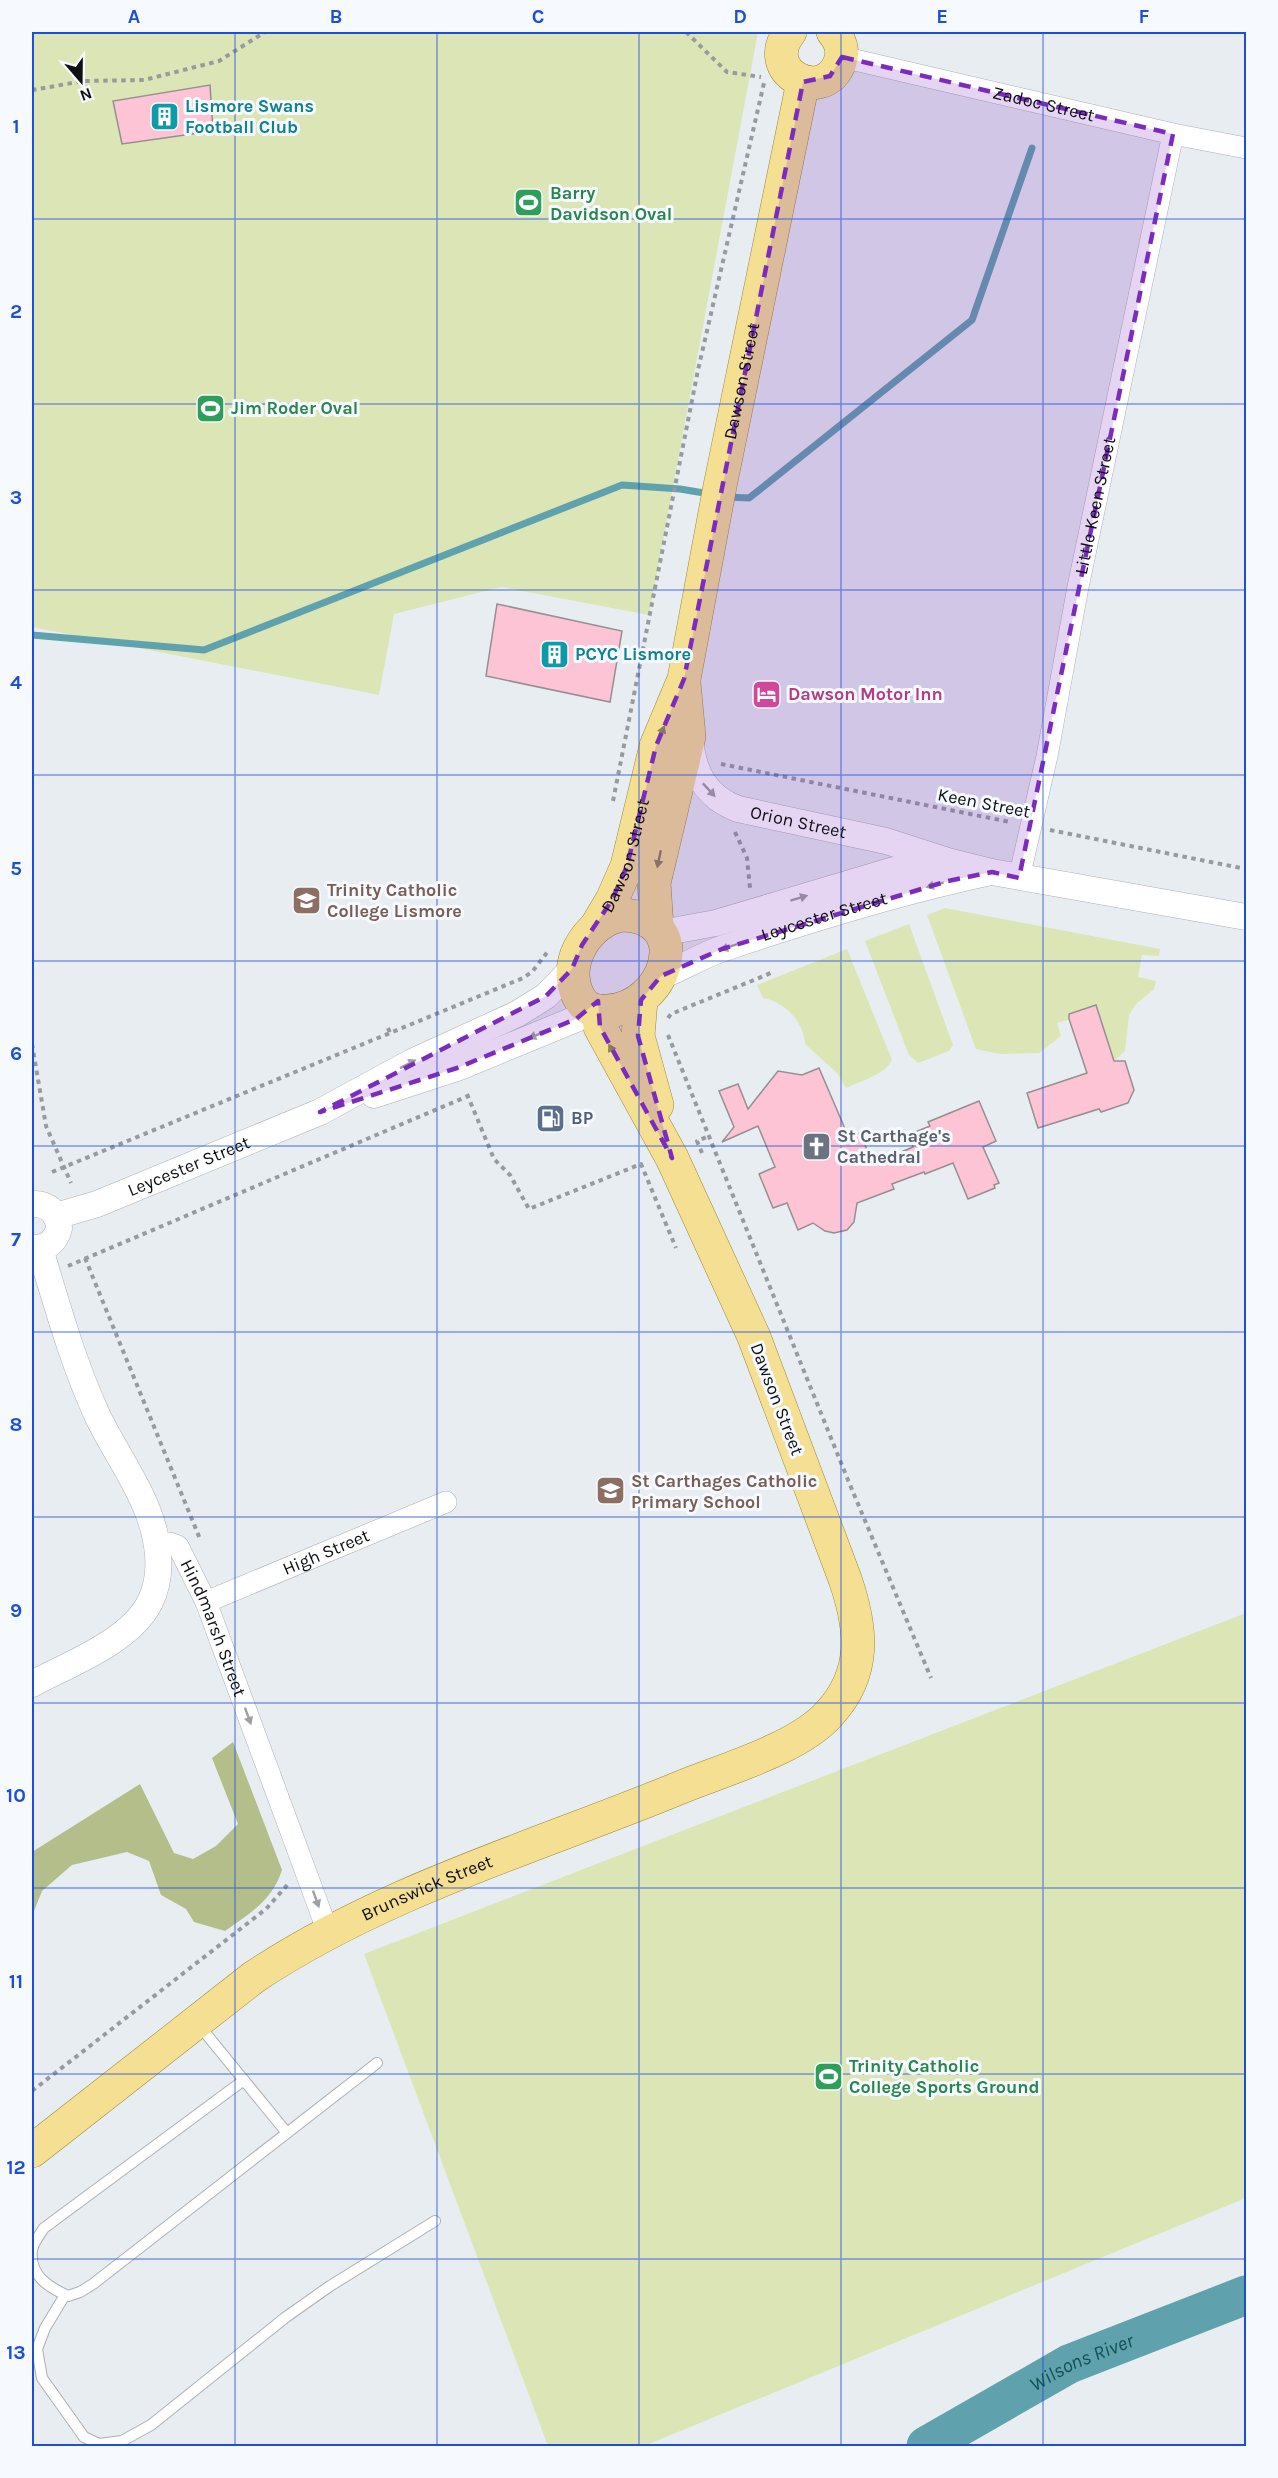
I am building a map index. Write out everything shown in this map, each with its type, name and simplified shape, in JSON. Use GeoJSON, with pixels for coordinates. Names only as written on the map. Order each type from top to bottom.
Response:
{"type":"FeatureCollection","features":[{"type":"Feature","properties":{"kind":"main road"},"geometry":{"type":"LineString","coordinates":[[790,32],[785,38],[781,56],[788,72],[802,82],[817,83],[836,71],[837,44]]}},
{"type":"Feature","properties":{"kind":"main road","name":"Dawson Street"},"geometry":{"type":"LineString","coordinates":[[596,927],[612,900],[627,866],[656,746],[684,679],[718,496],[802,82]]}},
{"type":"Feature","properties":{"kind":"main road","name":"Dawson Street"},"geometry":{"type":"LineString","coordinates":[[659,930],[654,894],[656,872],[689,736],[684,679]]}},
{"type":"Feature","properties":{"kind":"main road"},"geometry":{"type":"LineString","coordinates":[[623,915],[644,918],[659,930],[666,943],[666,955],[655,999],[621,1009],[594,1010],[577,992],[562,957],[576,955],[596,927],[615,916],[623,915]]}},
{"type":"Feature","properties":{"kind":"main road","name":"Dawson Street"},"geometry":{"type":"LineString","coordinates":[[655,999],[638,1036],[672,1158]]}},
{"type":"Feature","properties":{"kind":"main road","name":"Dawson Street"},"geometry":{"type":"LineString","coordinates":[[594,1010],[600,1027],[672,1158],[754,1337],[856,1610],[857,1659],[850,1683]]}},
{"type":"Feature","properties":{"kind":"main road","name":"Brunswick Street"},"geometry":{"type":"LineString","coordinates":[[32,2151],[254,1977],[291,1953],[328,1932],[444,1880],[667,1794],[782,1746],[817,1726],[842,1697],[850,1683]]}},
{"type":"Feature","properties":{"kind":"street","name":"Zadoc Street"},"geometry":{"type":"LineString","coordinates":[[837,44],[1173,135],[1246,148]]}},
{"type":"Feature","properties":{"kind":"street","name":"Little Keen Street"},"geometry":{"type":"LineString","coordinates":[[1019,878],[1047,756],[1078,587],[1173,135]]}},
{"type":"Feature","properties":{"kind":"street","name":"Orion Street"},"geometry":{"type":"LineString","coordinates":[[689,736],[693,764],[701,782],[712,795],[738,809],[886,841],[948,861],[1019,878],[1246,917]]}},
{"type":"Feature","properties":{"kind":"street","name":"Orion Street"},"geometry":{"type":"LineString","coordinates":[[659,930],[716,923],[894,870],[948,861]]}},
{"type":"Feature","properties":{"kind":"street","name":"Leycester Street"},"geometry":{"type":"LineString","coordinates":[[655,999],[686,967],[722,949],[905,893],[992,872]]}},
{"type":"Feature","properties":{"kind":"street","name":"Leycester Street"},"geometry":{"type":"LineString","coordinates":[[320,1112],[412,1062],[517,1014],[546,996],[562,957]]}},
{"type":"Feature","properties":{"kind":"street","name":"Leycester Street"},"geometry":{"type":"LineString","coordinates":[[57,1216],[97,1204],[320,1112],[457,1068],[594,1010]]}},
{"type":"Feature","properties":{"kind":"street"},"geometry":{"type":"LineString","coordinates":[[32,1204],[48,1207],[57,1216],[59,1228],[55,1239],[36,1248]]}},
{"type":"Feature","properties":{"kind":"street","name":"Hindmarsh Street"},"geometry":{"type":"LineString","coordinates":[[36,1248],[98,1416],[150,1517],[158,1548],[170,1543],[178,1546],[206,1602],[328,1932]]}},
{"type":"Feature","properties":{"kind":"street","name":"High Street"},"geometry":{"type":"LineString","coordinates":[[206,1602],[446,1502]]}},
{"type":"Feature","properties":{"kind":"street"},"geometry":{"type":"LineString","coordinates":[[32,1684],[109,1643],[141,1617],[157,1586],[158,1548]]}},
{"type":"Feature","properties":{"kind":"lane"},"geometry":{"type":"LineString","coordinates":[[196,2023],[287,2133]]}},
{"type":"Feature","properties":{"kind":"lane"},"geometry":{"type":"LineString","coordinates":[[244,2080],[44,2228],[32,2248],[34,2268],[43,2284],[68,2296],[93,2284],[377,2063]]}},
{"type":"Feature","properties":{"kind":"lane"},"geometry":{"type":"LineString","coordinates":[[65,2295],[45,2328],[37,2349],[42,2378],[84,2437],[99,2444],[122,2441],[151,2425],[321,2293],[435,2221]]}},
{"type":"Feature","properties":{"kind":"path"},"geometry":{"type":"LineString","coordinates":[[32,90],[84,81],[144,80],[219,61],[265,32]]}},
{"type":"Feature","properties":{"kind":"path"},"geometry":{"type":"LineString","coordinates":[[611,809],[698,370],[765,77],[727,72],[686,32]]}},
{"type":"Feature","properties":{"kind":"path","name":"Keen Street"},"geometry":{"type":"LineString","coordinates":[[716,763],[1246,869]]}},
{"type":"Feature","properties":{"kind":"path"},"geometry":{"type":"LineString","coordinates":[[735,821],[735,831],[747,858],[750,888]]}},
{"type":"Feature","properties":{"kind":"path"},"geometry":{"type":"LineString","coordinates":[[52,1172],[389,1030],[523,978],[562,957]]}},
{"type":"Feature","properties":{"kind":"path"},"geometry":{"type":"LineString","coordinates":[[655,999],[671,1014],[771,973]]}},
{"type":"Feature","properties":{"kind":"path"},"geometry":{"type":"LineString","coordinates":[[434,1014],[438,1022]]}},
{"type":"Feature","properties":{"kind":"path"},"geometry":{"type":"LineString","coordinates":[[667,1033],[848,1480],[931,1678]]}},
{"type":"Feature","properties":{"kind":"path"},"geometry":{"type":"LineString","coordinates":[[32,1044],[46,1126],[71,1183]]}},
{"type":"Feature","properties":{"kind":"path"},"geometry":{"type":"LineString","coordinates":[[68,1266],[467,1094],[494,1159],[510,1175],[529,1209],[641,1164],[676,1248]]}},
{"type":"Feature","properties":{"kind":"path"},"geometry":{"type":"LineString","coordinates":[[85,1258],[201,1540]]}},
{"type":"Feature","properties":{"kind":"path"},"geometry":{"type":"LineString","coordinates":[[32,2091],[266,1908],[304,1868]]}},
{"type":"Feature","properties":{"kind":"highlighted area"},"geometry":{"type":"Polygon","coordinates":[[[842,57],[1173,134],[1019,878],[992,872],[948,881],[722,949],[661,976],[641,1000],[638,1036],[672,1158],[600,1027],[598,1001],[576,1019],[457,1068],[320,1112],[546,996],[572,969],[582,945],[612,900],[627,866],[656,746],[684,679],[803,82],[830,76],[842,57]]]}},
{"type":"Feature","properties":{"kind":"green space"},"geometry":{"type":"Polygon","coordinates":[[[32,32],[758,32],[649,615],[501,587],[394,614],[379,695],[32,627],[32,32]]]}},
{"type":"Feature","properties":{"kind":"green space"},"geometry":{"type":"Polygon","coordinates":[[[945,908],[1160,949],[1159,956],[1142,955],[1138,977],[1156,981],[1154,989],[1136,1004],[1129,1015],[1125,1051],[1114,1061],[1096,1005],[1071,1019],[1057,1023],[1061,1036],[1039,1053],[1000,1054],[976,1049],[927,915],[945,908]]]}},
{"type":"Feature","properties":{"kind":"green space"},"geometry":{"type":"Polygon","coordinates":[[[909,924],[953,1045],[949,1051],[918,1063],[909,1055],[865,941],[909,924]]]}},
{"type":"Feature","properties":{"kind":"green space"},"geometry":{"type":"Polygon","coordinates":[[[847,949],[892,1060],[878,1074],[846,1088],[837,1073],[805,1044],[801,1028],[792,1014],[778,1003],[763,998],[757,985],[847,949]]]}},
{"type":"Feature","properties":{"kind":"green space","name":"Trinity Catholic College Sports Ground"},"geometry":{"type":"Polygon","coordinates":[[[1246,1613],[1246,2198],[644,2446],[548,2446],[364,1954],[1246,1613]]]}},
{"type":"Feature","properties":{"kind":"green space"},"geometry":{"type":"Polygon","coordinates":[[[233,1742],[282,1870],[278,1881],[259,1905],[225,1931],[194,1922],[186,1909],[161,1895],[149,1861],[127,1852],[72,1865],[42,1891],[32,1916],[32,1852],[140,1784],[174,1853],[193,1859],[216,1846],[238,1824],[212,1758],[233,1742]]]}},
{"type":"Feature","properties":{"kind":"building","name":"Lismore Swans Football Club"},"geometry":{"type":"Polygon","coordinates":[[[210,85],[213,131],[122,144],[113,101],[210,85]]]}},
{"type":"Feature","properties":{"kind":"building","name":"PCYC Lismore"},"geometry":{"type":"Polygon","coordinates":[[[497,604],[622,631],[610,702],[486,676],[497,604]]]}},
{"type":"Feature","properties":{"kind":"building"},"geometry":{"type":"Polygon","coordinates":[[[1096,1005],[1114,1061],[1125,1061],[1134,1090],[1128,1103],[1101,1112],[1099,1109],[1038,1128],[1027,1093],[1087,1073],[1069,1014],[1096,1005]]]}},
{"type":"Feature","properties":{"kind":"building","name":"St Carthage's Cathedral"},"geometry":{"type":"Polygon","coordinates":[[[819,1068],[849,1138],[860,1133],[873,1164],[913,1147],[908,1135],[930,1126],[928,1122],[979,1101],[996,1141],[983,1147],[999,1183],[994,1185],[995,1188],[968,1199],[953,1163],[892,1184],[894,1189],[857,1203],[854,1222],[847,1230],[834,1233],[825,1231],[813,1223],[798,1230],[787,1203],[773,1208],[759,1174],[775,1167],[758,1126],[722,1142],[734,1127],[719,1091],[738,1084],[748,1109],[778,1071],[802,1075],[819,1068]]]}},
{"type":"Feature","properties":{"kind":"waterway"},"geometry":{"type":"LineString","coordinates":[[727,497],[749,498],[972,320],[1032,148]]}},
{"type":"Feature","properties":{"kind":"waterway"},"geometry":{"type":"LineString","coordinates":[[32,635],[204,650],[622,485],[680,489],[710,494]]}},
{"type":"Feature","properties":{"kind":"waterway","name":"Wilsons River"},"geometry":{"type":"LineString","coordinates":[[926,2446],[1069,2364],[1246,2295]]}},
{"type":"Feature","properties":{"kind":"place","name":"Lismore Swans Football Club"},"geometry":{"type":"Point","coordinates":[164,116]}},
{"type":"Feature","properties":{"kind":"place","name":"Barry Davidson Oval"},"geometry":{"type":"Point","coordinates":[529,203]}},
{"type":"Feature","properties":{"kind":"place","name":"Jim Roder Oval"},"geometry":{"type":"Point","coordinates":[210,408]}},
{"type":"Feature","properties":{"kind":"place","name":"PCYC Lismore"},"geometry":{"type":"Point","coordinates":[554,654]}},
{"type":"Feature","properties":{"kind":"place","name":"Dawson Motor Inn"},"geometry":{"type":"Point","coordinates":[767,694]}},
{"type":"Feature","properties":{"kind":"place","name":"Trinity Catholic College Lismore"},"geometry":{"type":"Point","coordinates":[306,900]}},
{"type":"Feature","properties":{"kind":"place","name":"BP"},"geometry":{"type":"Point","coordinates":[550,1118]}},
{"type":"Feature","properties":{"kind":"place","name":"St Carthage's Cathedral"},"geometry":{"type":"Point","coordinates":[816,1146]}},
{"type":"Feature","properties":{"kind":"place","name":"St Carthages Catholic Primary School"},"geometry":{"type":"Point","coordinates":[610,1491]}},
{"type":"Feature","properties":{"kind":"place","name":"Trinity Catholic College Sports Ground"},"geometry":{"type":"Point","coordinates":[828,2076]}}]}
